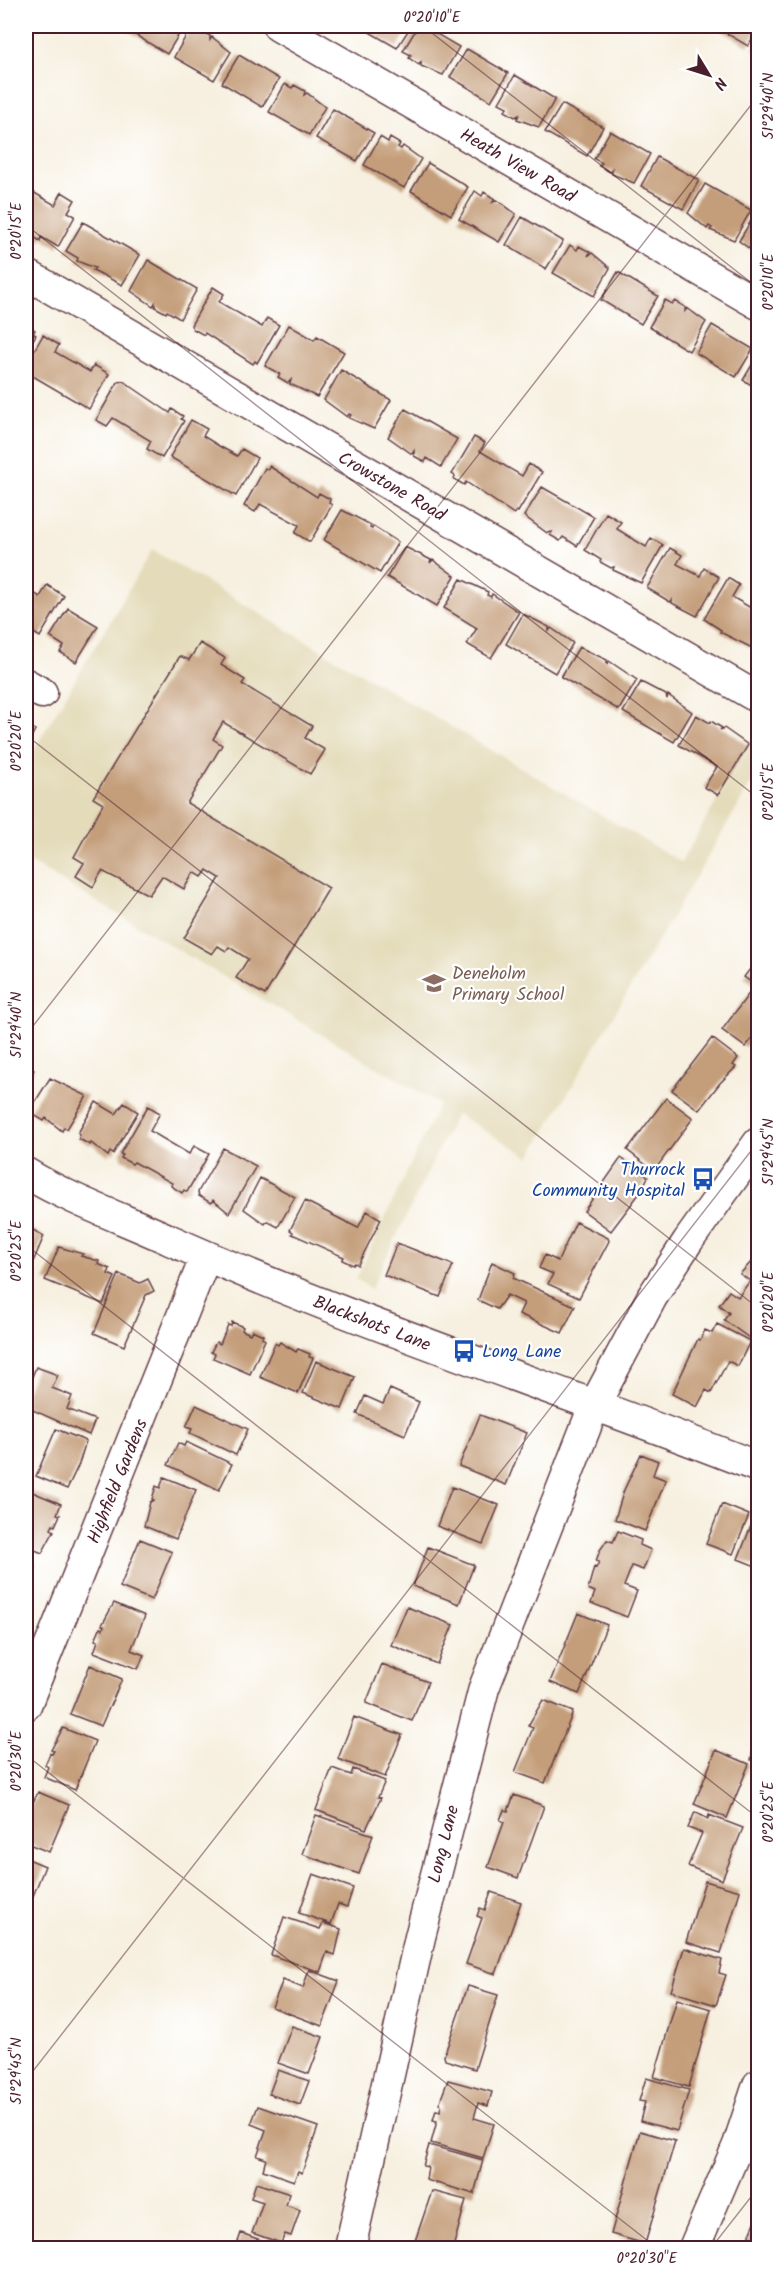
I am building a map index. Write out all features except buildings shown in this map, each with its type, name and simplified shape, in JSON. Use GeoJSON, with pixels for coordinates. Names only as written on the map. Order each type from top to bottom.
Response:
{"type":"FeatureCollection","features":[{"type":"Feature","properties":{"kind":"street","name":"Heath View Road"},"geometry":{"type":"LineString","coordinates":[[278,26],[759,304]]}},
{"type":"Feature","properties":{"kind":"street","name":"Crowstone Road"},"geometry":{"type":"LineString","coordinates":[[26,274],[759,698]]}},
{"type":"Feature","properties":{"kind":"street","name":"Long Lane"},"geometry":{"type":"LineString","coordinates":[[350,2248],[420,1937],[484,1688],[594,1406],[652,1298],[694,1232],[759,1143]]}},
{"type":"Feature","properties":{"kind":"street","name":"Blackshots Lane"},"geometry":{"type":"LineString","coordinates":[[26,1173],[206,1256],[377,1326],[594,1406],[650,1424],[759,1467]]}},
{"type":"Feature","properties":{"kind":"street","name":"Highfield Gardens"},"geometry":{"type":"LineString","coordinates":[[26,1705],[206,1256]]}},
{"type":"Feature","properties":{"kind":"street"},"geometry":{"type":"LineString","coordinates":[[694,2248],[748,2149],[759,2085]]}},
{"type":"Feature","properties":{"kind":"shaded area","name":"Deneholm Primary School"},"geometry":{"type":"Polygon","coordinates":[[[152,550],[681,862],[758,731],[758,772],[530,1157],[456,1114],[371,1289],[356,1279],[439,1104],[26,860],[26,763],[152,550]]]}},
{"type":"Feature","properties":{"kind":"place","name":"Deneholm Primary School"},"geometry":{"type":"Point","coordinates":[434,983]}},
{"type":"Feature","properties":{"kind":"place","name":"Thurrock Community Hospital"},"geometry":{"type":"Point","coordinates":[703,1179]}},
{"type":"Feature","properties":{"kind":"place","name":"Long Lane"},"geometry":{"type":"Point","coordinates":[464,1351]}}]}
